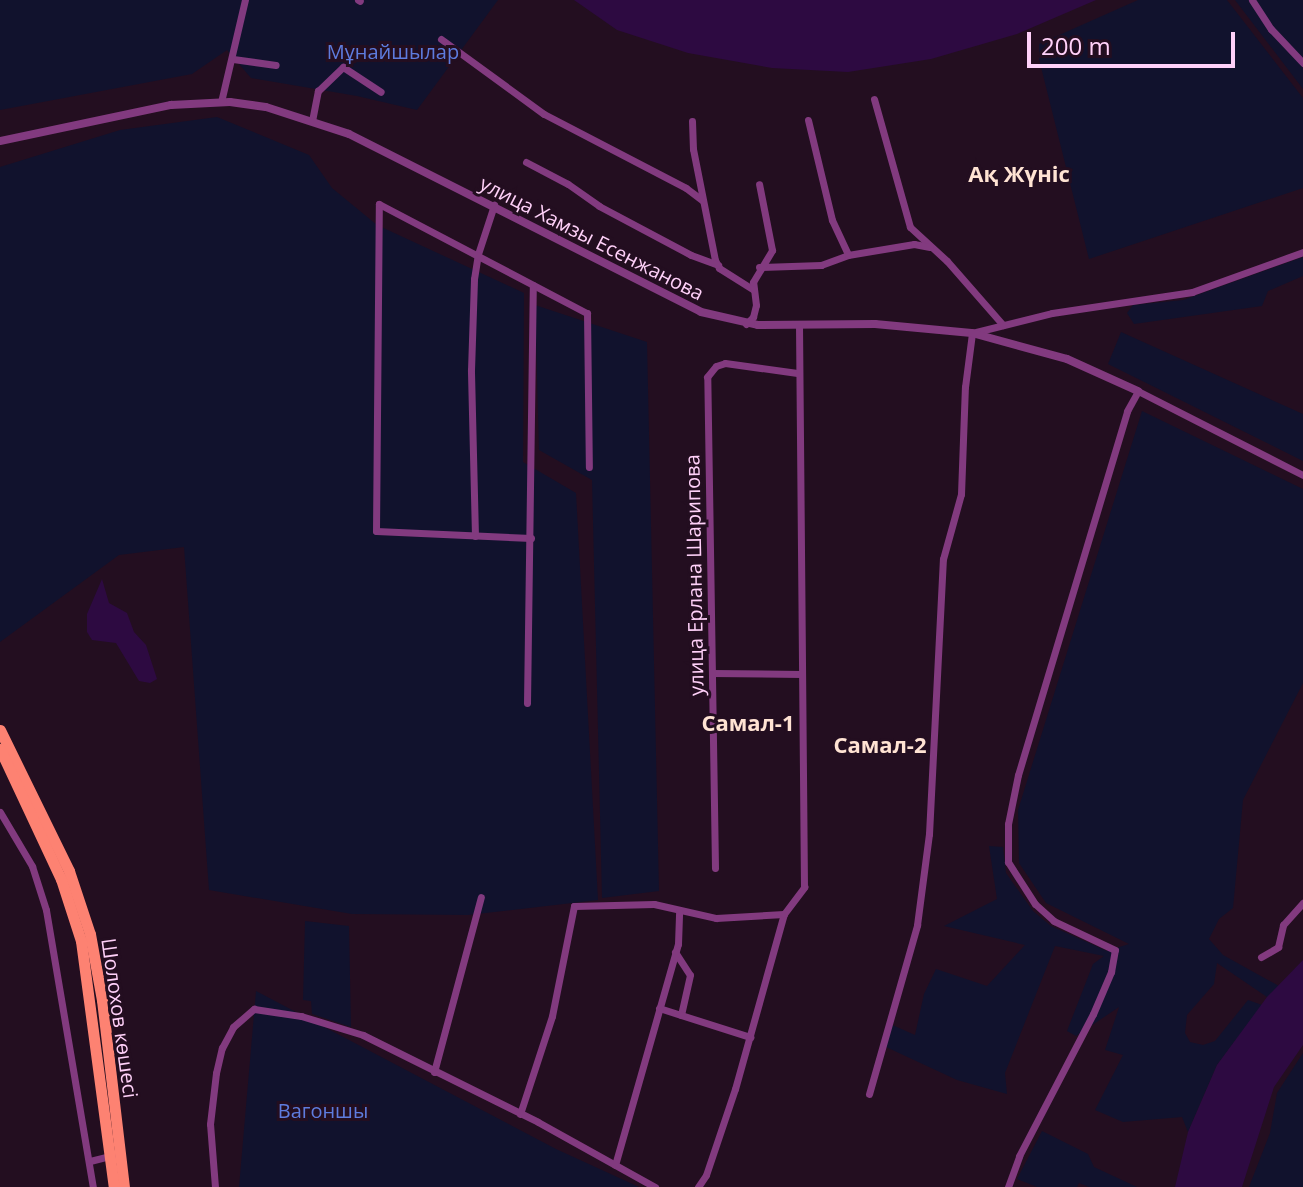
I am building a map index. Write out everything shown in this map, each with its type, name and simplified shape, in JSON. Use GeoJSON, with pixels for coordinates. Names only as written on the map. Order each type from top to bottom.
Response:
{"type":"FeatureCollection","features":[{"type":"Feature","properties":{"kind":"highway","name":"Шолохов көшесі"},"geometry":{"type":"LineString","coordinates":[[0,730],[69,871],[90,934],[102,1000],[114,1187]]}},
{"type":"Feature","properties":{"kind":"highway","name":"Шолохов көшесі"},"geometry":{"type":"LineString","coordinates":[[0,749],[61,879],[75,920],[114,1155],[124,1187]]}},
{"type":"Feature","properties":{"kind":"street"},"geometry":{"type":"LineString","coordinates":[[221,102],[245,0]]}},
{"type":"Feature","properties":{"kind":"street"},"geometry":{"type":"LineString","coordinates":[[1252,0],[1271,29],[1303,63]]}},
{"type":"Feature","properties":{"kind":"street"},"geometry":{"type":"LineString","coordinates":[[441,39],[544,114],[686,188],[703,201]]}},
{"type":"Feature","properties":{"kind":"street"},"geometry":{"type":"LineString","coordinates":[[233,59],[276,65]]}},
{"type":"Feature","properties":{"kind":"street"},"geometry":{"type":"LineString","coordinates":[[312,121],[318,91],[343,67],[381,92]]}},
{"type":"Feature","properties":{"kind":"street"},"geometry":{"type":"LineString","coordinates":[[874,99],[910,227],[1003,325]]}},
{"type":"Feature","properties":{"kind":"street","name":"улица Хамзы Есенжанова"},"geometry":{"type":"LineString","coordinates":[[0,141],[171,105],[221,102],[266,107],[349,134],[494,205],[677,302],[746,324],[875,324],[972,333],[1067,359],[1138,391],[1303,475]]}},
{"type":"Feature","properties":{"kind":"street"},"geometry":{"type":"LineString","coordinates":[[808,120],[832,220],[848,255]]}},
{"type":"Feature","properties":{"kind":"street"},"geometry":{"type":"LineString","coordinates":[[692,121],[693,149],[718,265]]}},
{"type":"Feature","properties":{"kind":"street"},"geometry":{"type":"LineString","coordinates":[[526,162],[568,184],[599,206],[691,255],[718,265],[754,290]]}},
{"type":"Feature","properties":{"kind":"street"},"geometry":{"type":"LineString","coordinates":[[746,324],[756,305],[754,290],[759,267],[772,250],[759,184]]}},
{"type":"Feature","properties":{"kind":"street"},"geometry":{"type":"LineString","coordinates":[[531,538],[376,531],[379,204],[587,313],[589,467]]}},
{"type":"Feature","properties":{"kind":"street"},"geometry":{"type":"LineString","coordinates":[[475,536],[471,370],[478,254],[494,205]]}},
{"type":"Feature","properties":{"kind":"street"},"geometry":{"type":"LineString","coordinates":[[759,267],[821,265],[848,255],[914,244],[930,247]]}},
{"type":"Feature","properties":{"kind":"street"},"geometry":{"type":"LineString","coordinates":[[869,1094],[917,925],[929,834],[943,559],[961,494],[965,387],[972,333],[1052,313],[1192,292],[1303,252]]}},
{"type":"Feature","properties":{"kind":"street"},"geometry":{"type":"LineString","coordinates":[[527,703],[533,285]]}},
{"type":"Feature","properties":{"kind":"street"},"geometry":{"type":"LineString","coordinates":[[698,1187],[706,1175],[723,1127],[784,914],[804,887],[797,373],[799,325]]}},
{"type":"Feature","properties":{"kind":"street","name":"улица Ерлана Шарипова"},"geometry":{"type":"LineString","coordinates":[[715,868],[707,377],[716,366],[725,363],[797,373]]}},
{"type":"Feature","properties":{"kind":"street"},"geometry":{"type":"LineString","coordinates":[[1008,1187],[1019,1156],[1093,1014],[1111,972],[1115,950],[1054,921],[1035,904],[1008,862],[1008,824],[1018,775],[1127,411],[1138,391]]}},
{"type":"Feature","properties":{"kind":"street"},"geometry":{"type":"LineString","coordinates":[[712,673],[802,674]]}},
{"type":"Feature","properties":{"kind":"street"},"geometry":{"type":"LineString","coordinates":[[0,812],[32,866],[46,910],[93,1187]]}},
{"type":"Feature","properties":{"kind":"street"},"geometry":{"type":"LineString","coordinates":[[434,1072],[481,897]]}},
{"type":"Feature","properties":{"kind":"street"},"geometry":{"type":"LineString","coordinates":[[1261,957],[1278,947],[1283,925],[1303,903]]}},
{"type":"Feature","properties":{"kind":"street"},"geometry":{"type":"LineString","coordinates":[[520,1114],[552,1016],[574,906],[654,904],[716,918],[784,914]]}},
{"type":"Feature","properties":{"kind":"street"},"geometry":{"type":"LineString","coordinates":[[615,1165],[675,952],[679,912]]}},
{"type":"Feature","properties":{"kind":"street"},"geometry":{"type":"LineString","coordinates":[[675,952],[690,975],[681,1015]]}},
{"type":"Feature","properties":{"kind":"street"},"geometry":{"type":"LineString","coordinates":[[659,1008],[750,1037]]}},
{"type":"Feature","properties":{"kind":"street"},"geometry":{"type":"LineString","coordinates":[[215,1187],[210,1124],[216,1073],[222,1048],[233,1027],[254,1009],[301,1016],[363,1035],[520,1114],[655,1187]]}},
{"type":"Feature","properties":{"kind":"street"},"geometry":{"type":"LineString","coordinates":[[90,1161],[114,1155]]}},
{"type":"Feature","properties":{"kind":"green space","name":"Мұнайшылар"},"geometry":{"type":"Polygon","coordinates":[[[0,0],[498,0],[417,110],[251,78],[227,50],[192,74],[0,110],[0,0]]]}},
{"type":"Feature","properties":{"kind":"green space"},"geometry":{"type":"Polygon","coordinates":[[[1138,0],[1227,0],[1303,98],[1303,188],[1089,259],[1039,59],[1039,44],[1138,0]]]}},
{"type":"Feature","properties":{"kind":"green space"},"geometry":{"type":"Polygon","coordinates":[[[1235,0],[1303,0],[1303,89],[1235,0]]]}},
{"type":"Feature","properties":{"kind":"green space"},"geometry":{"type":"Polygon","coordinates":[[[217,117],[309,155],[332,188],[377,225],[524,293],[523,462],[576,493],[598,900],[468,915],[352,914],[209,890],[184,547],[119,555],[0,642],[0,167],[120,130],[217,117]]]}},
{"type":"Feature","properties":{"kind":"green space"},"geometry":{"type":"Polygon","coordinates":[[[1303,257],[1303,276],[1268,291],[1262,306],[1134,324],[1127,313],[1133,305],[1183,300],[1303,257]]]}},
{"type":"Feature","properties":{"kind":"green space"},"geometry":{"type":"Polygon","coordinates":[[[535,305],[647,342],[659,891],[602,898],[592,480],[539,450],[535,305]]]}},
{"type":"Feature","properties":{"kind":"green space"},"geometry":{"type":"Polygon","coordinates":[[[1121,332],[1303,414],[1303,461],[1108,364],[1121,332]]]}},
{"type":"Feature","properties":{"kind":"green space"},"geometry":{"type":"Polygon","coordinates":[[[1142,411],[1303,489],[1303,683],[1243,800],[1233,908],[1219,919],[1209,939],[1223,955],[1279,986],[1267,997],[1217,963],[1214,984],[1187,1015],[1185,1033],[1190,1042],[1203,1045],[1215,1041],[1248,1000],[1262,1005],[1217,1065],[1188,1132],[1182,1117],[1123,1122],[1095,1110],[1123,1055],[1105,1050],[1119,1007],[1076,1036],[1067,1031],[1093,964],[1104,956],[1055,946],[1005,1073],[1007,1094],[957,1080],[886,1047],[890,1024],[915,1035],[924,994],[936,969],[987,986],[1025,945],[944,926],[997,899],[989,846],[1003,847],[1006,873],[1033,911],[1051,926],[1107,951],[1129,944],[1046,903],[1019,863],[1018,810],[1142,411]]]}},
{"type":"Feature","properties":{"kind":"green space"},"geometry":{"type":"Polygon","coordinates":[[[305,921],[349,926],[351,1027],[312,1014],[311,1001],[303,1000],[305,921]]]}},
{"type":"Feature","properties":{"kind":"green space","name":"Вагоншы"},"geometry":{"type":"Polygon","coordinates":[[[256,991],[556,1149],[639,1187],[239,1187],[256,991]]]}},
{"type":"Feature","properties":{"kind":"green space"},"geometry":{"type":"Polygon","coordinates":[[[1303,1053],[1303,1187],[1249,1187],[1270,1133],[1277,1093],[1303,1053]]]}},
{"type":"Feature","properties":{"kind":"green space"},"geometry":{"type":"Polygon","coordinates":[[[1042,1131],[1088,1154],[1094,1167],[1137,1187],[1089,1187],[1079,1183],[1077,1187],[1037,1187],[1017,1179],[1042,1131]]]}},
{"type":"Feature","properties":{"kind":"shaded area"},"geometry":{"type":"Polygon","coordinates":[[[574,0],[1096,0],[1017,34],[931,59],[848,72],[772,68],[688,53],[617,30],[574,0]]]}},
{"type":"Feature","properties":{"kind":"shaded area"},"geometry":{"type":"Polygon","coordinates":[[[102,579],[109,603],[127,613],[134,632],[146,645],[157,679],[150,683],[139,681],[116,643],[92,640],[87,632],[87,614],[102,579]]]}},
{"type":"Feature","properties":{"kind":"shaded area"},"geometry":{"type":"Polygon","coordinates":[[[1303,960],[1303,1045],[1274,1087],[1242,1187],[1175,1187],[1188,1132],[1217,1065],[1267,997],[1303,960]]]}},
{"type":"Feature","properties":{"kind":"district","name":"Ақ Жүніс"},"geometry":{"type":"Point","coordinates":[1019,174]}},
{"type":"Feature","properties":{"kind":"district","name":"Самал-1"},"geometry":{"type":"Point","coordinates":[748,723]}},
{"type":"Feature","properties":{"kind":"district","name":"Самал-2"},"geometry":{"type":"Point","coordinates":[880,745]}}]}
